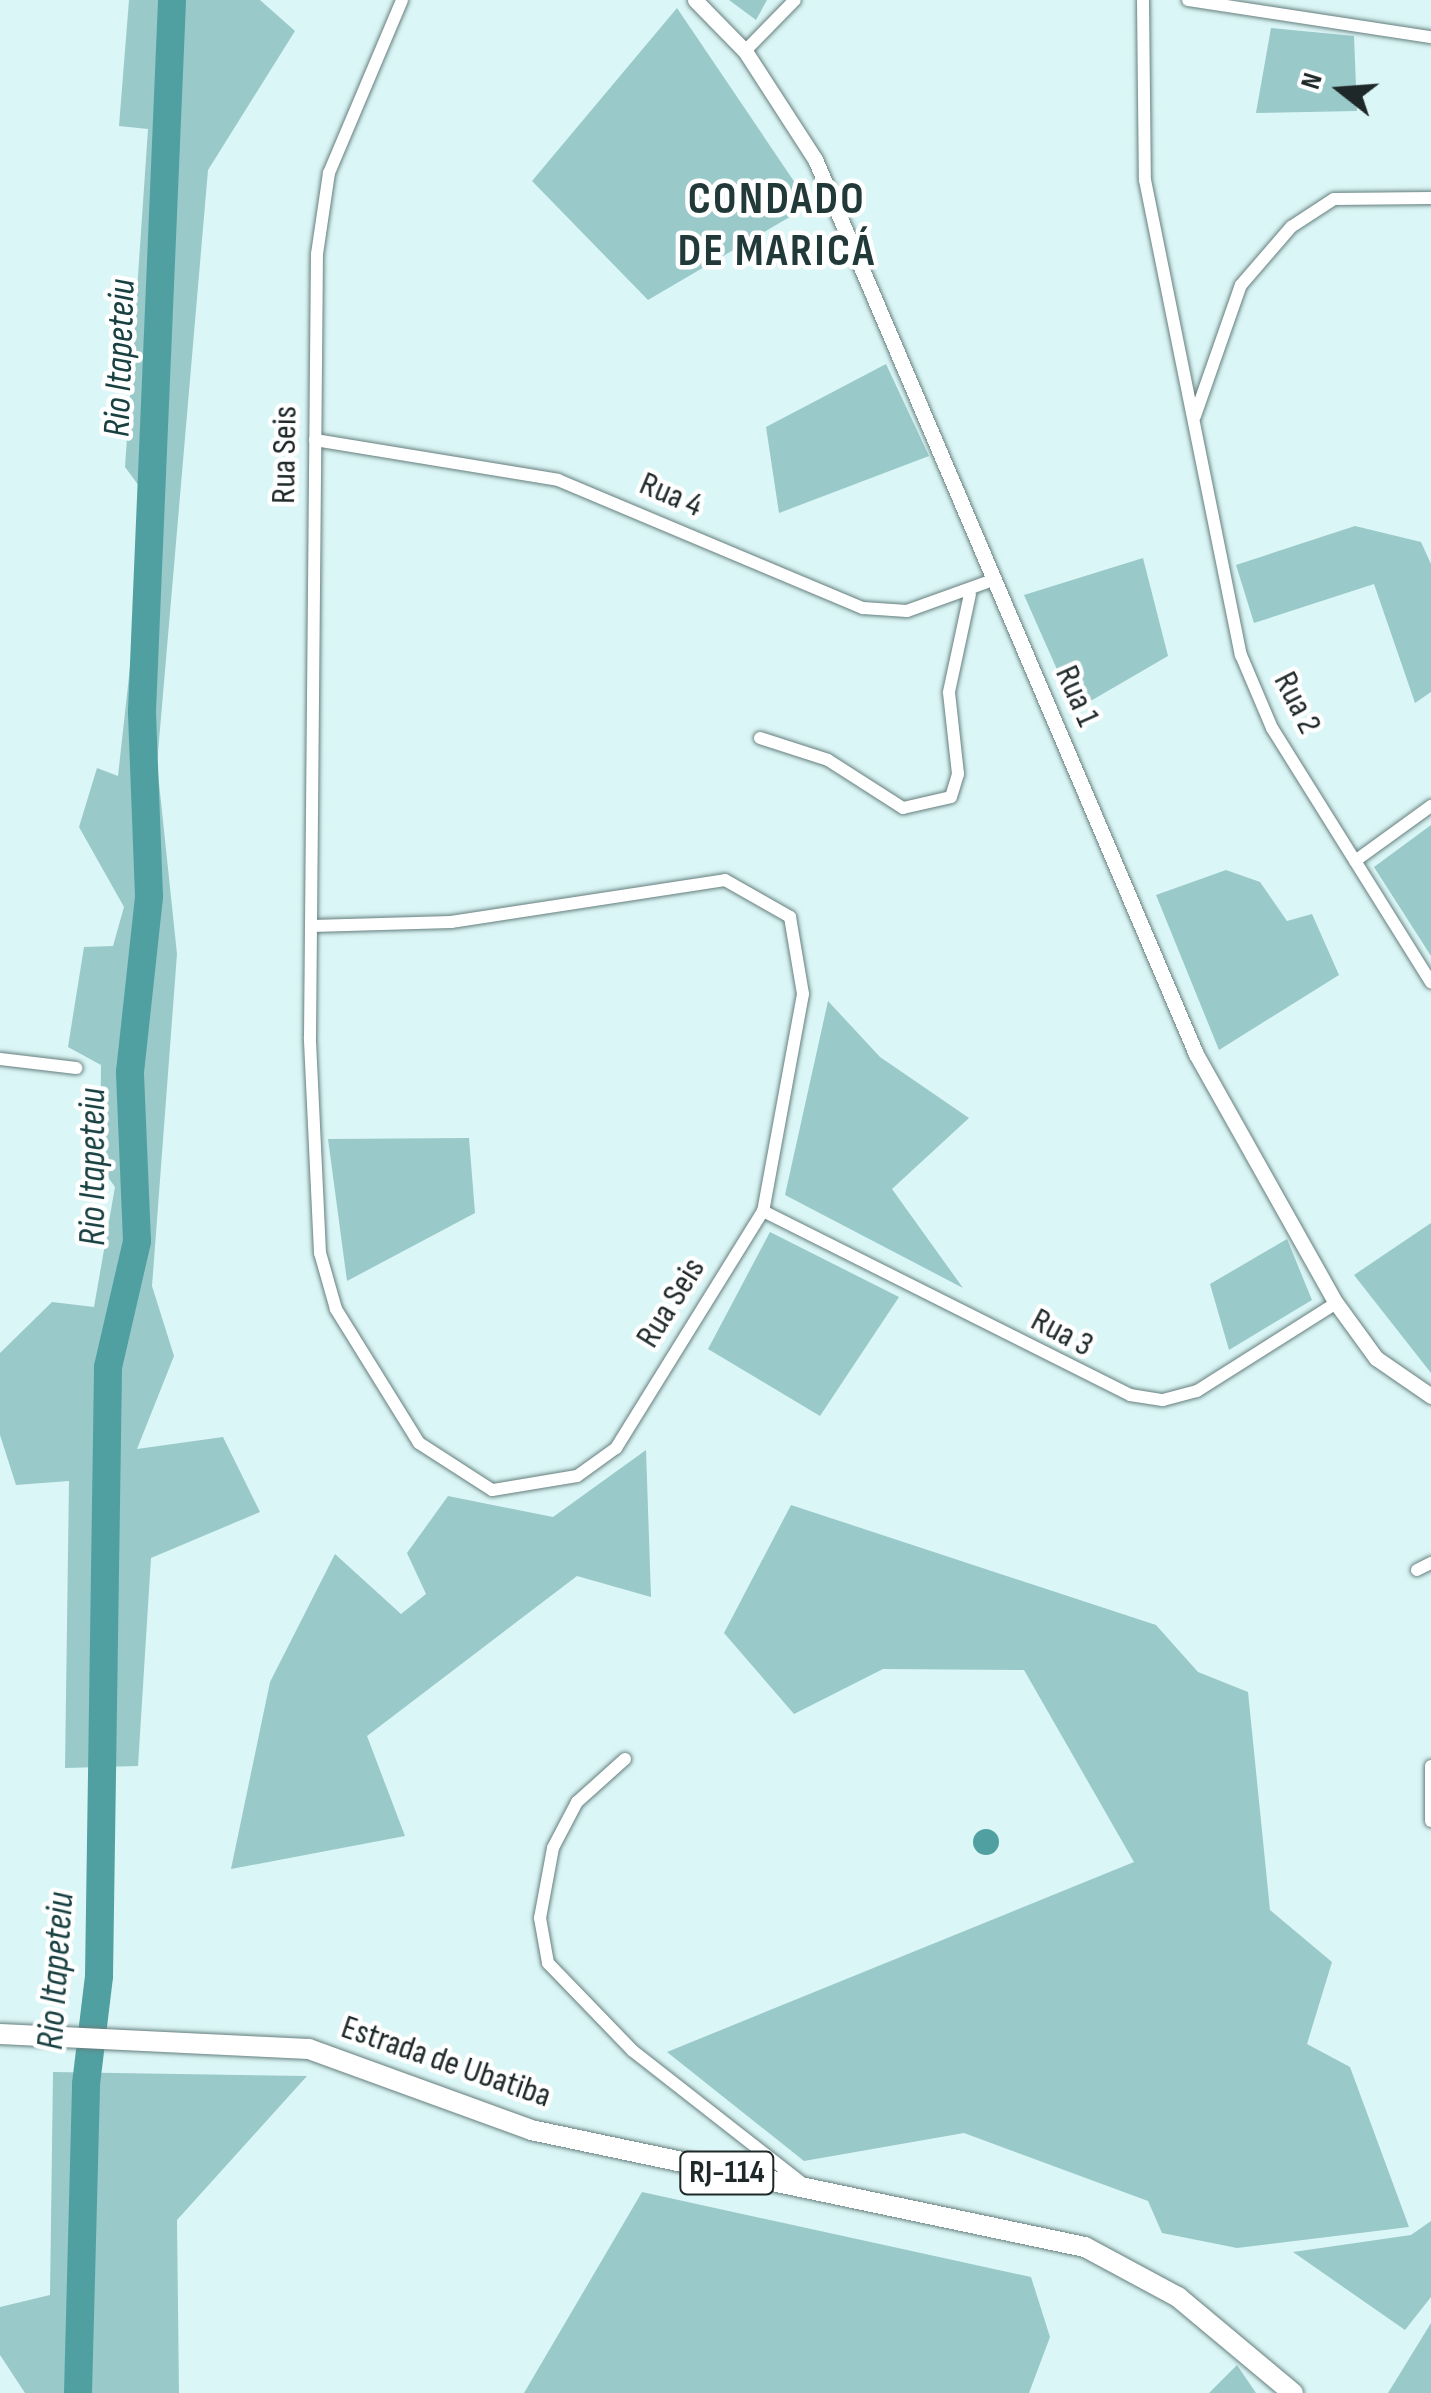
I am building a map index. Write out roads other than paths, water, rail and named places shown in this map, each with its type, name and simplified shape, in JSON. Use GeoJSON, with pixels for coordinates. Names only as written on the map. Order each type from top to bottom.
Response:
{"type":"FeatureCollection","features":[{"type":"Feature","properties":{"kind":"main road","name":"Estrada de Ubatiba"},"geometry":{"type":"LineString","coordinates":[[0,2034],[64,2044],[309,2048],[531,2130],[1085,2247],[1178,2297],[1293,2393]]}},
{"type":"Feature","properties":{"kind":"street","name":"Rua Seis"},"geometry":{"type":"LineString","coordinates":[[312,926],[451,922],[680,881],[725,880],[767,897],[800,944],[803,994],[763,1211],[616,1448],[578,1476],[534,1488],[466,1480],[382,1396],[336,1309],[320,1253],[312,926],[317,254],[329,174],[402,0]]}},
{"type":"Feature","properties":{"kind":"street","name":"Rua 1"},"geometry":{"type":"LineString","coordinates":[[694,0],[745,52],[815,159],[1196,1054],[1336,1303],[1376,1358],[1431,1396]]}},
{"type":"Feature","properties":{"kind":"street"},"geometry":{"type":"LineString","coordinates":[[745,52],[794,0]]}},
{"type":"Feature","properties":{"kind":"street","name":"Rua 2"},"geometry":{"type":"LineString","coordinates":[[1144,0],[1146,180],[1241,654],[1272,728],[1431,982]]}},
{"type":"Feature","properties":{"kind":"street"},"geometry":{"type":"LineString","coordinates":[[1188,0],[1431,37]]}},
{"type":"Feature","properties":{"kind":"street","name":"Rua 2"},"geometry":{"type":"LineString","coordinates":[[1195,418],[1241,284],[1291,227],[1334,199],[1431,198]]}},
{"type":"Feature","properties":{"kind":"street","name":"Rua 4"},"geometry":{"type":"LineString","coordinates":[[315,440],[558,480],[863,608],[906,611],[970,594],[992,580]]}},
{"type":"Feature","properties":{"kind":"street"},"geometry":{"type":"LineString","coordinates":[[760,738],[828,760],[903,808],[951,797],[958,774],[949,692],[970,594]]}},
{"type":"Feature","properties":{"kind":"street"},"geometry":{"type":"LineString","coordinates":[[1355,861],[1431,806]]}},
{"type":"Feature","properties":{"kind":"street"},"geometry":{"type":"LineString","coordinates":[[0,1059],[76,1068]]}},
{"type":"Feature","properties":{"kind":"street","name":"Rua 3"},"geometry":{"type":"LineString","coordinates":[[763,1211],[1130,1395],[1197,1391],[1336,1303]]}},
{"type":"Feature","properties":{"kind":"street"},"geometry":{"type":"LineString","coordinates":[[1417,1570],[1431,1563]]}},
{"type":"Feature","properties":{"kind":"street"},"geometry":{"type":"LineString","coordinates":[[625,1759],[577,1802],[553,1848],[540,1918],[548,1962],[633,2050],[812,2190]]}},
{"type":"Feature","properties":{"kind":"street"},"geometry":{"type":"LineString","coordinates":[[1431,1766],[1431,1821]]}},
{"type":"Feature","properties":{"kind":"waterway","name":"Rio Itapeteiu"},"geometry":{"type":"LineString","coordinates":[[78,2393],[86,2084],[99,1976],[108,1367],[137,1241],[130,1072],[149,896],[142,711],[172,0]]}},
{"type":"Feature","properties":{"kind":"district","name":"CONDADO DE MARICÁ"},"geometry":{"type":"Point","coordinates":[777,226]}}]}
